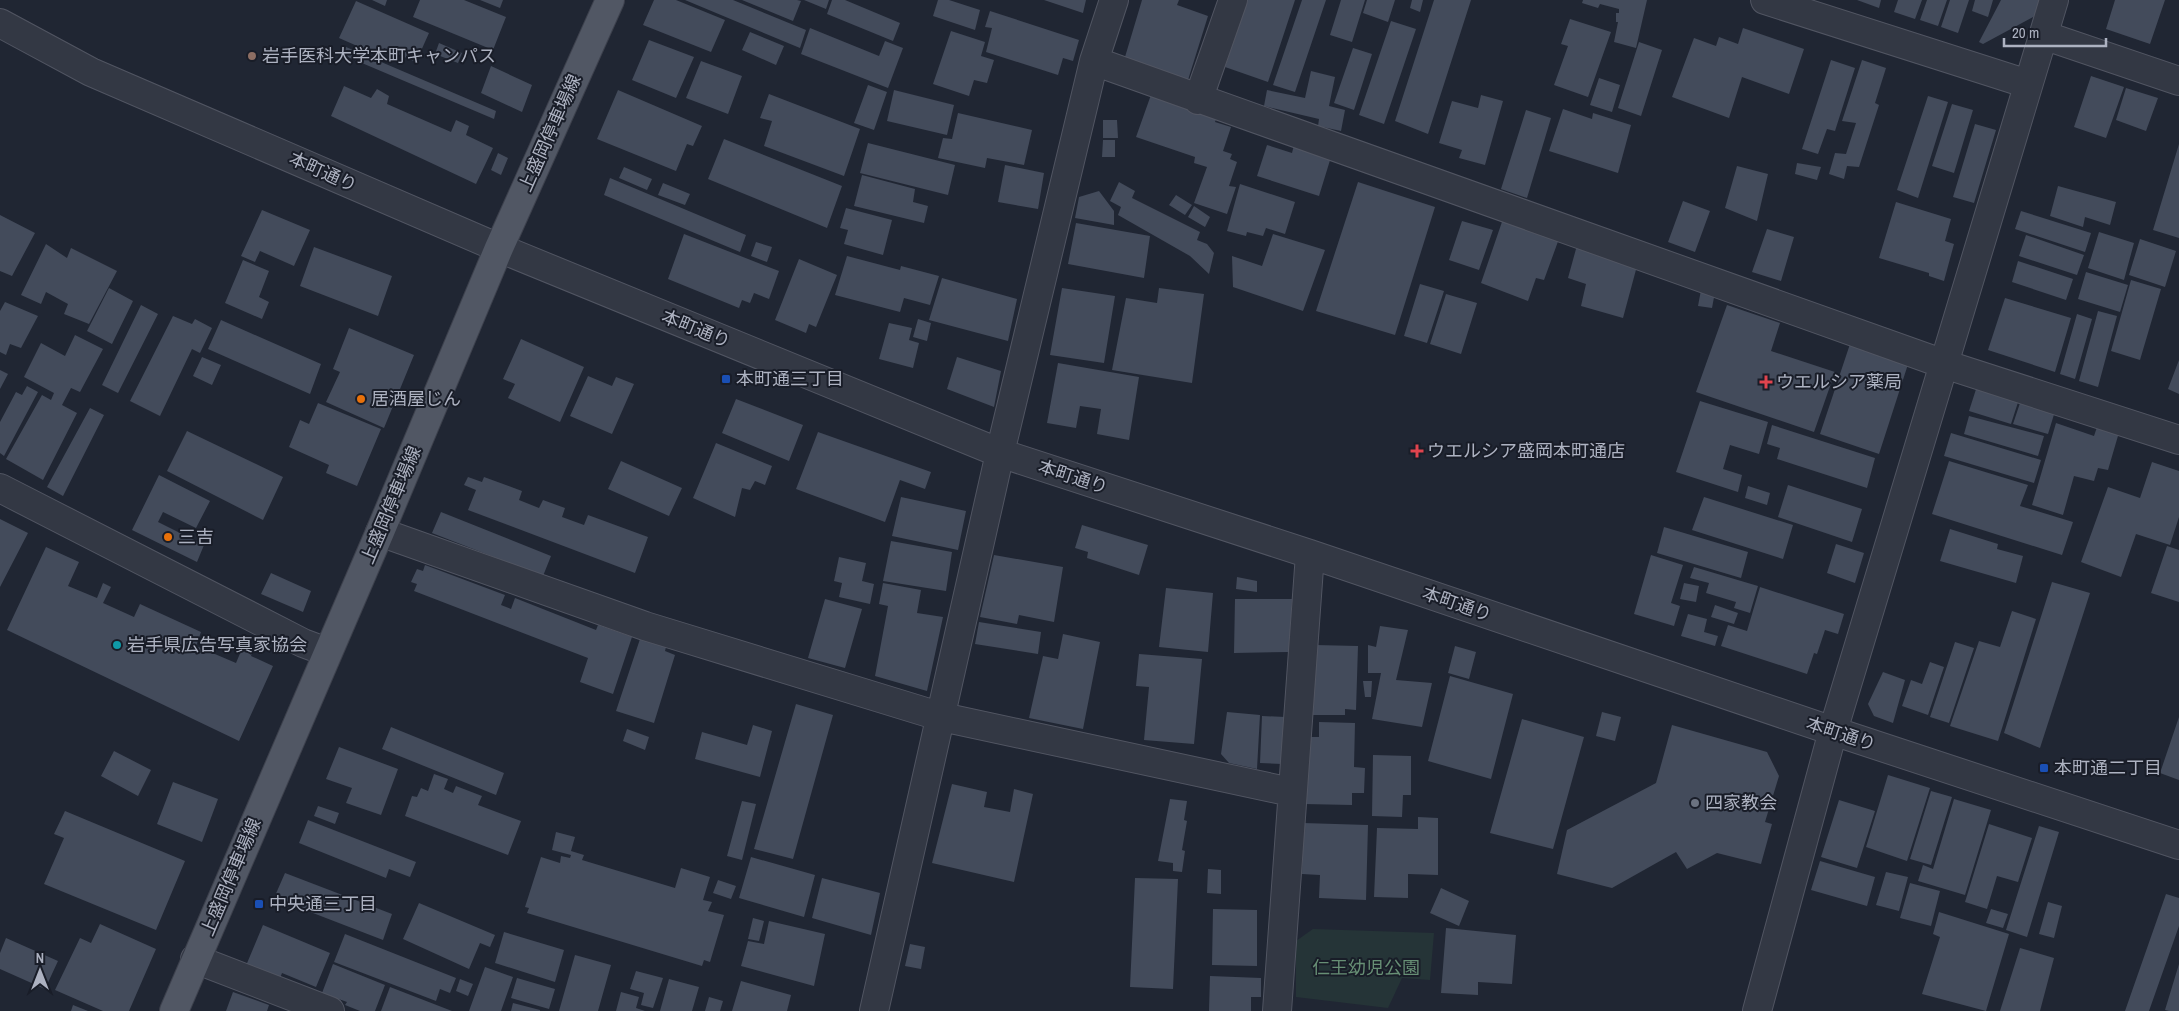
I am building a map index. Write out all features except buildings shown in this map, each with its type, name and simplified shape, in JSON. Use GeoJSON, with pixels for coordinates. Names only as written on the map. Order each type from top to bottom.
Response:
{"type":"FeatureCollection","features":[{"type":"Feature","properties":{"kind":"main road","name":"上盛岡停車場線"},"geometry":{"type":"LineString","coordinates":[[174,1011],[380,532],[499,248],[610,0]]}},
{"type":"Feature","properties":{"kind":"street"},"geometry":{"type":"LineString","coordinates":[[874,1011],[942,717],[1000,453],[1094,61],[1114,0]]}},
{"type":"Feature","properties":{"kind":"street"},"geometry":{"type":"LineString","coordinates":[[1198,100],[1233,0]]}},
{"type":"Feature","properties":{"kind":"street"},"geometry":{"type":"LineString","coordinates":[[1765,0],[2028,84]]}},
{"type":"Feature","properties":{"kind":"street"},"geometry":{"type":"LineString","coordinates":[[1757,1011],[1833,731],[2054,0]]}},
{"type":"Feature","properties":{"kind":"street","name":"本町通り"},"geometry":{"type":"LineString","coordinates":[[0,23],[92,72],[499,248],[1000,453],[1310,554],[1833,731],[2179,845]]}},
{"type":"Feature","properties":{"kind":"street"},"geometry":{"type":"LineString","coordinates":[[2043,35],[2179,81]]}},
{"type":"Feature","properties":{"kind":"street"},"geometry":{"type":"LineString","coordinates":[[1094,61],[1198,100],[1944,364],[2179,440]]}},
{"type":"Feature","properties":{"kind":"street"},"geometry":{"type":"LineString","coordinates":[[0,488],[303,643],[327,652]]}},
{"type":"Feature","properties":{"kind":"street"},"geometry":{"type":"LineString","coordinates":[[380,532],[645,626],[942,717],[1291,792]]}},
{"type":"Feature","properties":{"kind":"street"},"geometry":{"type":"LineString","coordinates":[[1277,1011],[1291,792],[1310,554]]}},
{"type":"Feature","properties":{"kind":"street"},"geometry":{"type":"LineString","coordinates":[[196,959],[330,1011]]}},
{"type":"Feature","properties":{"kind":"green space","name":"仁王幼児公園"},"geometry":{"type":"Polygon","coordinates":[[[1313,929],[1434,933],[1430,980],[1402,978],[1388,1008],[1296,997],[1296,941],[1313,929]]]}},
{"type":"Feature","properties":{"kind":"place","name":"岩手医科大学本町キャンパス"},"geometry":{"type":"Point","coordinates":[252,56]}},
{"type":"Feature","properties":{"kind":"place","name":"本町通三丁目"},"geometry":{"type":"Point","coordinates":[726,379]}},
{"type":"Feature","properties":{"kind":"place","name":"ウエルシア薬局"},"geometry":{"type":"Point","coordinates":[1766,382]}},
{"type":"Feature","properties":{"kind":"place","name":"居酒屋じん"},"geometry":{"type":"Point","coordinates":[361,399]}},
{"type":"Feature","properties":{"kind":"place","name":"ウエルシア盛岡本町通店"},"geometry":{"type":"Point","coordinates":[1417,451]}},
{"type":"Feature","properties":{"kind":"place","name":"三吉"},"geometry":{"type":"Point","coordinates":[168,537]}},
{"type":"Feature","properties":{"kind":"place","name":"岩手県広告写真家協会"},"geometry":{"type":"Point","coordinates":[117,645]}},
{"type":"Feature","properties":{"kind":"place","name":"本町通二丁目"},"geometry":{"type":"Point","coordinates":[2044,768]}},
{"type":"Feature","properties":{"kind":"place","name":"四家教会"},"geometry":{"type":"Point","coordinates":[1695,803]}},
{"type":"Feature","properties":{"kind":"place","name":"中央通三丁目"},"geometry":{"type":"Point","coordinates":[259,904]}}]}
